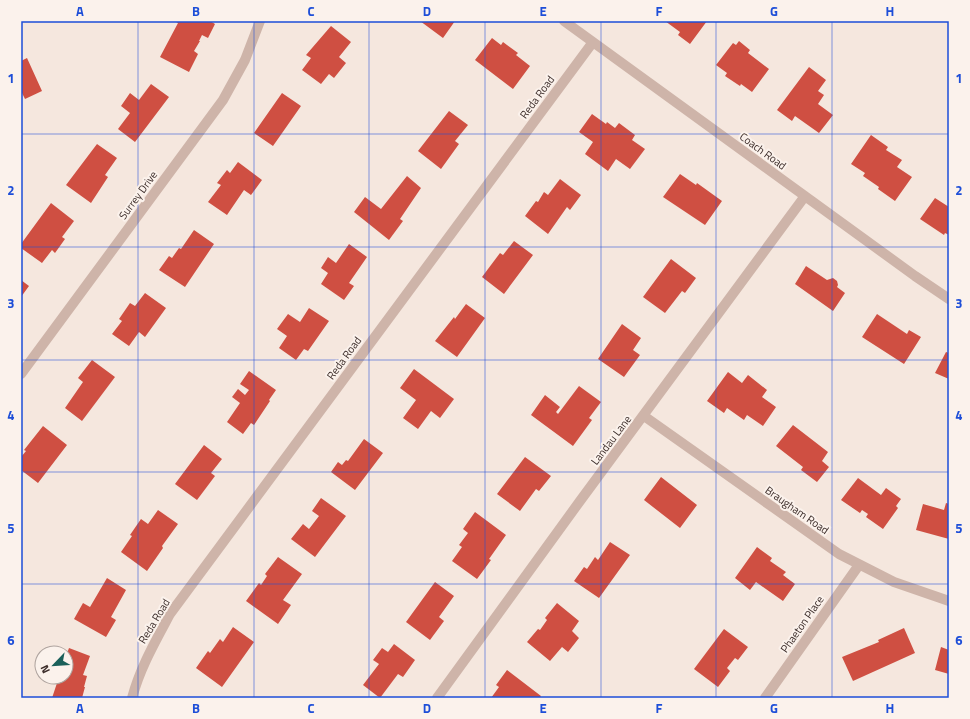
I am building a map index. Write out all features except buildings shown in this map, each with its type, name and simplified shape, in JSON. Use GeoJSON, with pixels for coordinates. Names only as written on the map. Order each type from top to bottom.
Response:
{"type":"FeatureCollection","features":[{"type":"Feature","properties":{"kind":"street","name":"Surrey Drive"},"geometry":{"type":"LineString","coordinates":[[21,374],[223,100],[245,60],[260,21]]}},
{"type":"Feature","properties":{"kind":"street","name":"Coach Road"},"geometry":{"type":"LineString","coordinates":[[564,21],[915,276],[949,299]]}},
{"type":"Feature","properties":{"kind":"street","name":"Reda Road"},"geometry":{"type":"LineString","coordinates":[[132,698],[148,655],[170,614],[593,42]]}},
{"type":"Feature","properties":{"kind":"street","name":"Landau Lane"},"geometry":{"type":"LineString","coordinates":[[437,698],[805,196]]}},
{"type":"Feature","properties":{"kind":"street","name":"Braugham Road"},"geometry":{"type":"LineString","coordinates":[[644,416],[820,541],[859,565],[894,582],[949,601]]}},
{"type":"Feature","properties":{"kind":"street","name":"Phaeton Place"},"geometry":{"type":"LineString","coordinates":[[765,698],[859,565]]}}]}
